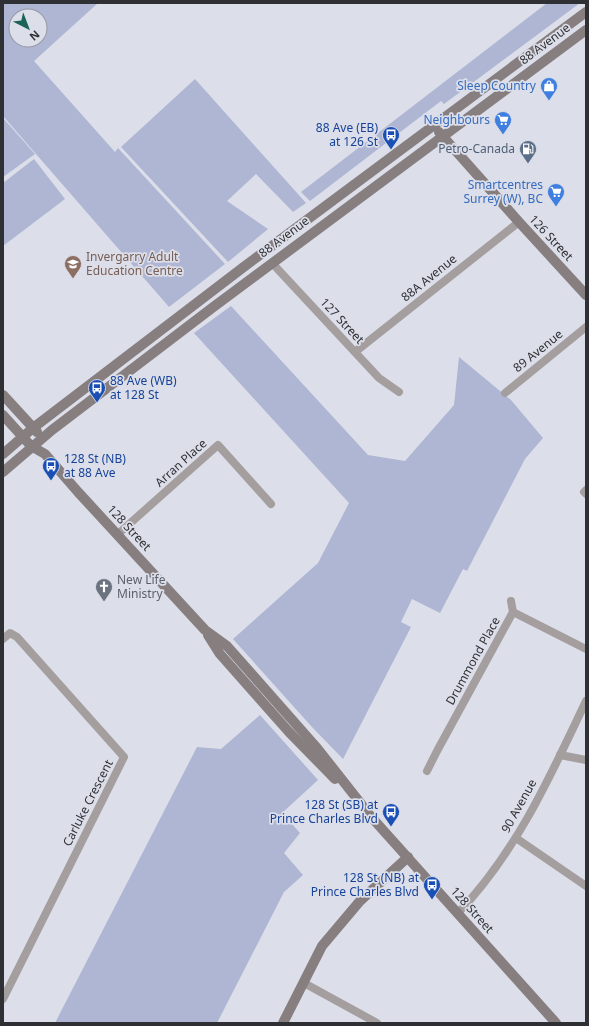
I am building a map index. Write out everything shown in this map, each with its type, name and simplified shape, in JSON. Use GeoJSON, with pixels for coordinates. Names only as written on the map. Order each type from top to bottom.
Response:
{"type":"FeatureCollection","features":[{"type":"Feature","properties":{"kind":"main road","name":"88 Avenue"},"geometry":{"type":"LineString","coordinates":[[3,454],[33,428],[245,266],[586,12]]}},
{"type":"Feature","properties":{"kind":"main road","name":"88 Avenue"},"geometry":{"type":"LineString","coordinates":[[3,472],[31,446],[272,263],[586,30]]}},
{"type":"Feature","properties":{"kind":"main road","name":"126 Street"},"geometry":{"type":"LineString","coordinates":[[434,126],[586,295]]}},
{"type":"Feature","properties":{"kind":"main road"},"geometry":{"type":"LineString","coordinates":[[3,396],[42,438],[45,454]]}},
{"type":"Feature","properties":{"kind":"main road"},"geometry":{"type":"LineString","coordinates":[[3,415],[23,437]]}},
{"type":"Feature","properties":{"kind":"main road","name":"128 Street"},"geometry":{"type":"LineString","coordinates":[[23,437],[31,446],[45,454],[78,492],[118,534],[205,630],[220,654],[257,696],[310,754],[369,814],[556,1023]]}},
{"type":"Feature","properties":{"kind":"main road"},"geometry":{"type":"LineString","coordinates":[[283,1023],[322,946],[350,912],[408,857]]}},
{"type":"Feature","properties":{"kind":"street","name":"88A Avenue"},"geometry":{"type":"LineString","coordinates":[[355,352],[519,222]]}},
{"type":"Feature","properties":{"kind":"street","name":"127 Street"},"geometry":{"type":"LineString","coordinates":[[272,263],[379,378],[398,392]]}},
{"type":"Feature","properties":{"kind":"street","name":"89 Avenue"},"geometry":{"type":"LineString","coordinates":[[505,393],[586,327]]}},
{"type":"Feature","properties":{"kind":"street","name":"Arran Place"},"geometry":{"type":"LineString","coordinates":[[118,534],[218,445],[271,504]]}},
{"type":"Feature","properties":{"kind":"street"},"geometry":{"type":"LineString","coordinates":[[511,601],[513,612]]}},
{"type":"Feature","properties":{"kind":"street","name":"Drummond Place"},"geometry":{"type":"LineString","coordinates":[[427,771],[513,612],[586,649]]}},
{"type":"Feature","properties":{"kind":"street","name":"Carluke Crescent"},"geometry":{"type":"LineString","coordinates":[[3,639],[10,633],[17,637],[124,757],[3,999]]}},
{"type":"Feature","properties":{"kind":"street","name":"90 Avenue"},"geometry":{"type":"LineString","coordinates":[[458,913],[482,887],[516,838],[560,755],[586,701]]}},
{"type":"Feature","properties":{"kind":"street"},"geometry":{"type":"LineString","coordinates":[[560,755],[586,760]]}},
{"type":"Feature","properties":{"kind":"street"},"geometry":{"type":"LineString","coordinates":[[516,838],[586,886]]}},
{"type":"Feature","properties":{"kind":"street"},"geometry":{"type":"LineString","coordinates":[[304,983],[376,1023]]}},
{"type":"Feature","properties":{"kind":"shaded area"},"geometry":{"type":"Polygon","coordinates":[[[3,3],[98,3],[34,61],[115,152],[118,148],[225,264],[169,307],[3,116],[3,3]]]}},
{"type":"Feature","properties":{"kind":"shaded area"},"geometry":{"type":"Polygon","coordinates":[[[547,3],[580,3],[444,104],[441,101],[310,201],[301,192],[547,3]]]}},
{"type":"Feature","properties":{"kind":"shaded area"},"geometry":{"type":"Polygon","coordinates":[[[195,79],[306,203],[293,212],[256,174],[227,201],[268,229],[228,262],[121,147],[195,79]]]}},
{"type":"Feature","properties":{"kind":"shaded area"},"geometry":{"type":"Polygon","coordinates":[[[3,118],[35,154],[3,177],[3,118]]]}},
{"type":"Feature","properties":{"kind":"shaded area"},"geometry":{"type":"Polygon","coordinates":[[[34,159],[65,199],[3,246],[3,183],[34,159]]]}},
{"type":"Feature","properties":{"kind":"shaded area"},"geometry":{"type":"Polygon","coordinates":[[[231,306],[368,455],[405,461],[454,405],[459,357],[511,400],[543,438],[525,459],[467,571],[463,569],[440,613],[412,599],[401,622],[411,627],[343,759],[312,727],[233,639],[318,563],[349,503],[194,333],[231,306]]]}},
{"type":"Feature","properties":{"kind":"shaded area"},"geometry":{"type":"Polygon","coordinates":[[[260,715],[318,780],[282,813],[300,833],[284,853],[303,875],[284,892],[217,1023],[55,1023],[197,747],[221,749],[260,715]]]}},
{"type":"Feature","properties":{"kind":"place","name":"Sleep Country"},"geometry":{"type":"Point","coordinates":[549,101]}},
{"type":"Feature","properties":{"kind":"place","name":"Neighbours"},"geometry":{"type":"Point","coordinates":[503,135]}},
{"type":"Feature","properties":{"kind":"place","name":"88 Ave (EB) at 126 St"},"geometry":{"type":"Point","coordinates":[391,150]}},
{"type":"Feature","properties":{"kind":"place","name":"Petro-Canada"},"geometry":{"type":"Point","coordinates":[528,164]}},
{"type":"Feature","properties":{"kind":"place","name":"Smartcentres Surrey (W), BC"},"geometry":{"type":"Point","coordinates":[556,207]}},
{"type":"Feature","properties":{"kind":"place","name":"Invergarry Adult Education Centre"},"geometry":{"type":"Point","coordinates":[73,279]}},
{"type":"Feature","properties":{"kind":"place","name":"88 Ave (WB) at 128 St"},"geometry":{"type":"Point","coordinates":[97,403]}},
{"type":"Feature","properties":{"kind":"place","name":"128 St (NB) at 88 Ave"},"geometry":{"type":"Point","coordinates":[51,481]}},
{"type":"Feature","properties":{"kind":"place","name":"New Life Ministry"},"geometry":{"type":"Point","coordinates":[104,602]}},
{"type":"Feature","properties":{"kind":"place","name":"128 St (SB) at Prince Charles Blvd"},"geometry":{"type":"Point","coordinates":[391,827]}},
{"type":"Feature","properties":{"kind":"place","name":"128 St (NB) at Prince Charles Blvd"},"geometry":{"type":"Point","coordinates":[432,900]}}]}
